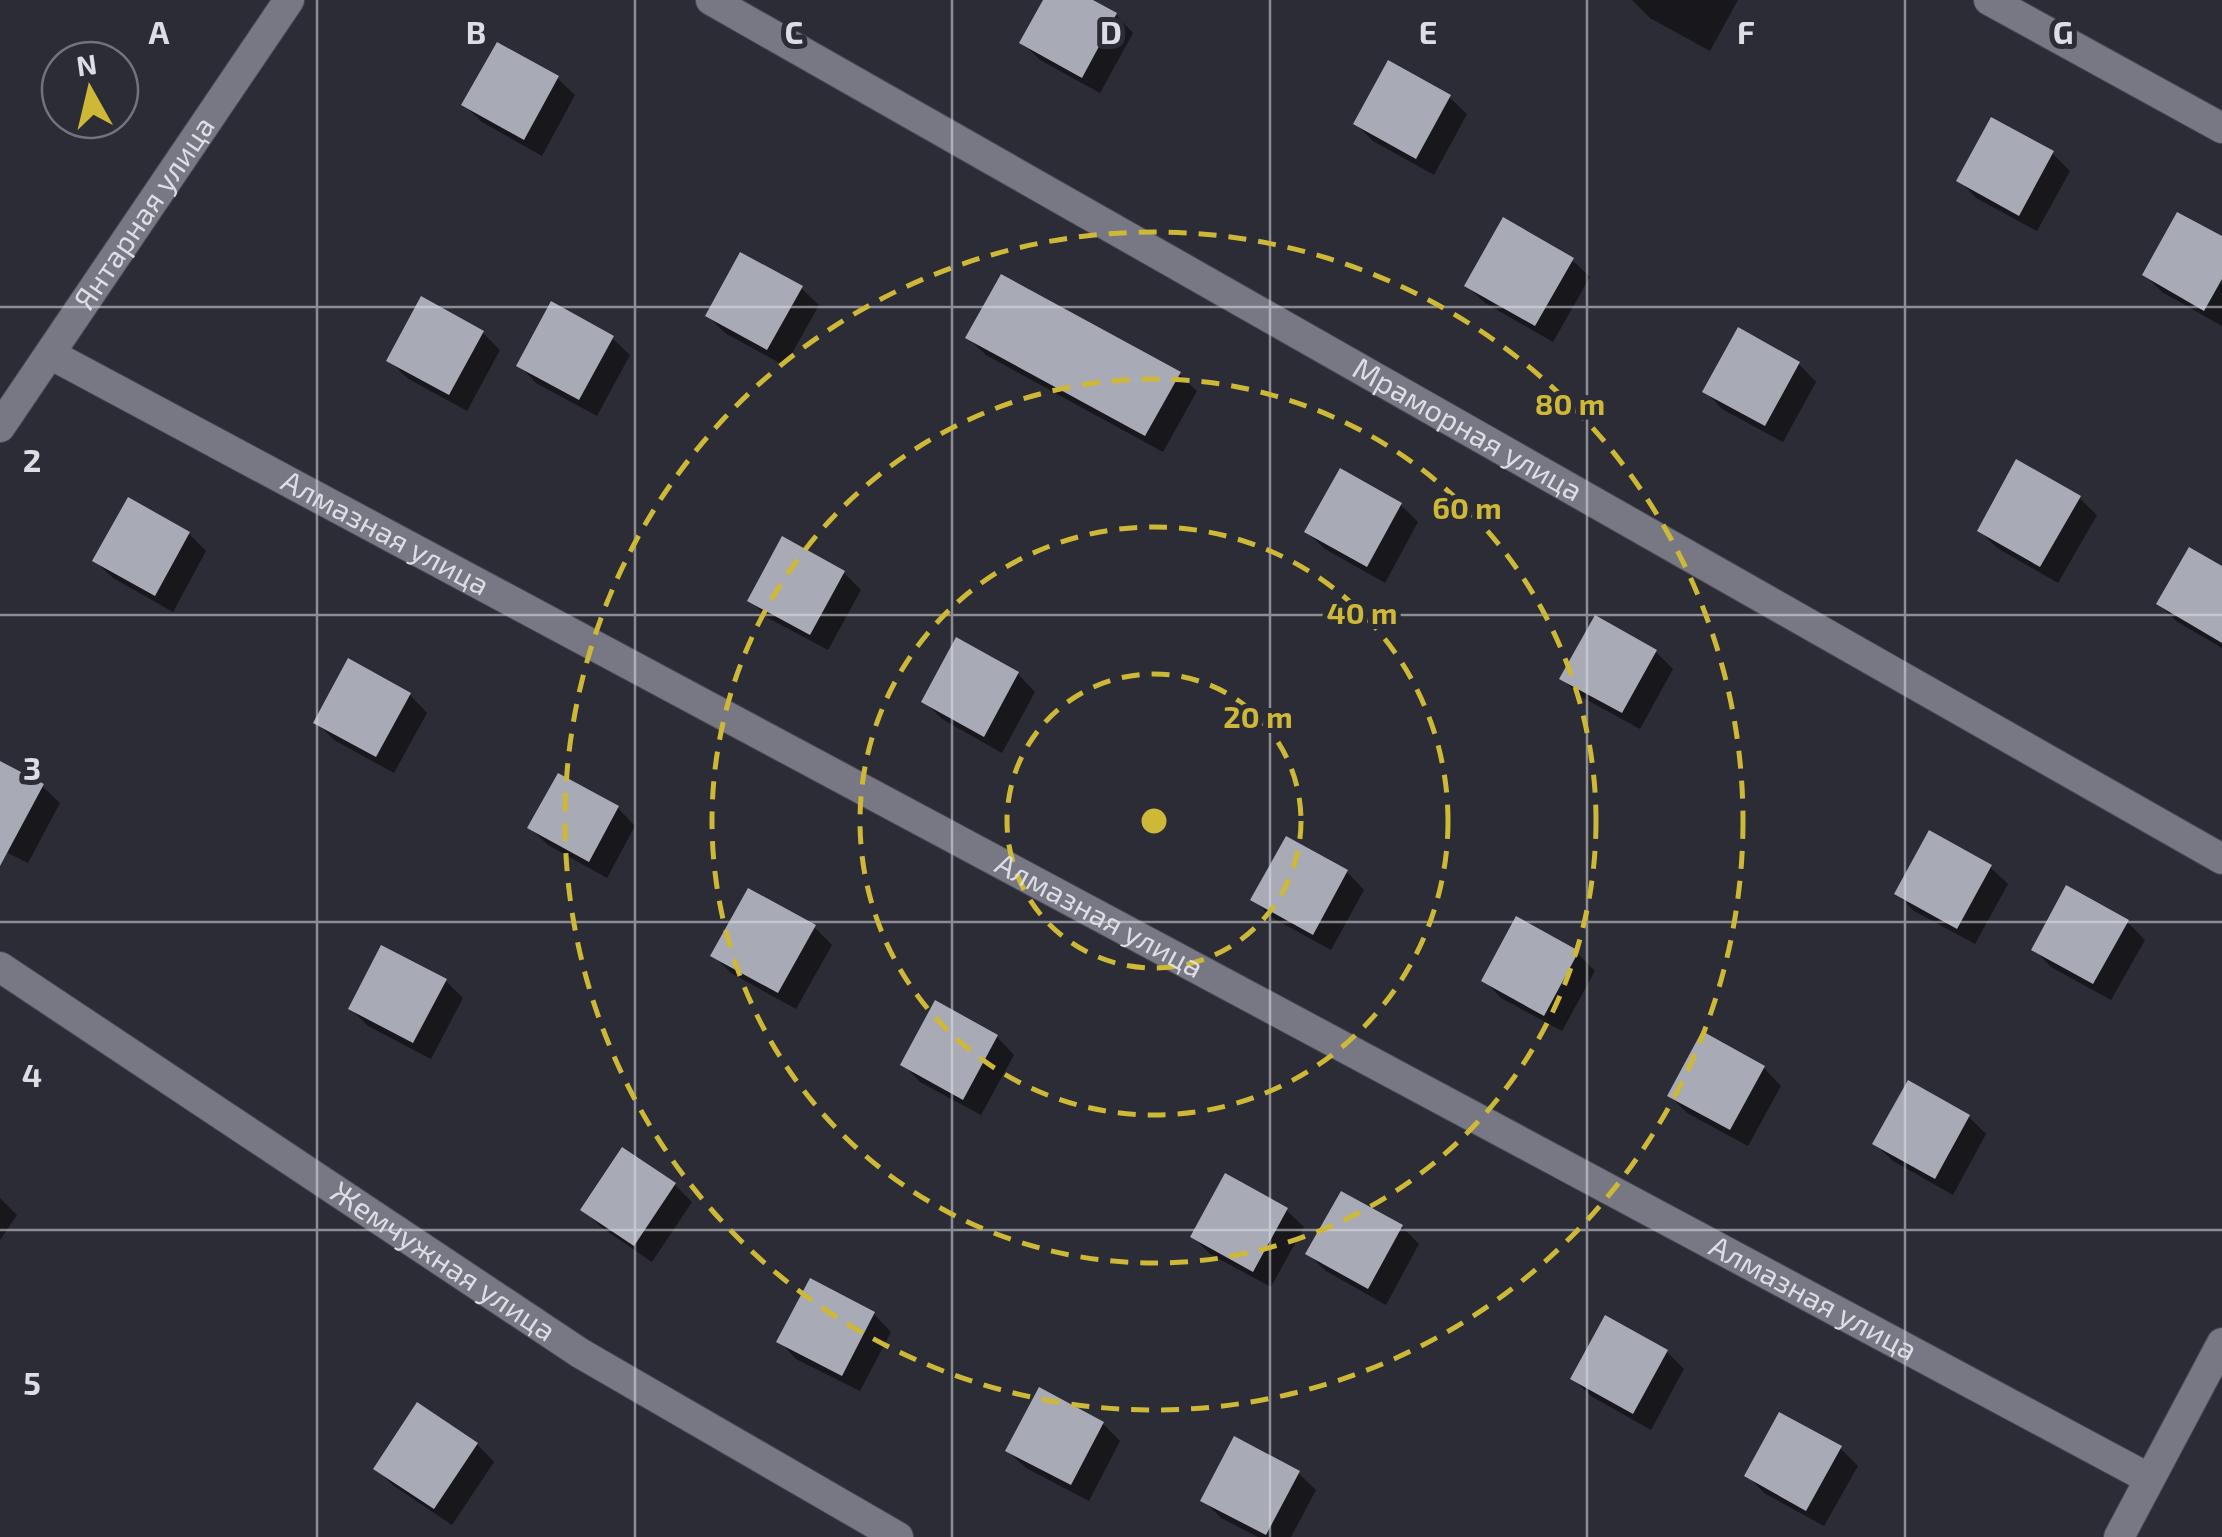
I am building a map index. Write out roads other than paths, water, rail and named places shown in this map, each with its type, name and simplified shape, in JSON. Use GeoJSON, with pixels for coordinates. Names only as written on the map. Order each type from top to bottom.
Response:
{"type":"FeatureCollection","features":[{"type":"Feature","properties":{"kind":"street","name":"Янтарная улица"},"geometry":{"type":"LineString","coordinates":[[0,427],[289,0]]}},
{"type":"Feature","properties":{"kind":"street","name":"Мраморная улица"},"geometry":{"type":"LineString","coordinates":[[710,0],[2222,859]]}},
{"type":"Feature","properties":{"kind":"street"},"geometry":{"type":"LineString","coordinates":[[1989,0],[2222,128]]}},
{"type":"Feature","properties":{"kind":"street","name":"Алмазная улица"},"geometry":{"type":"LineString","coordinates":[[50,354],[2148,1478]]}},
{"type":"Feature","properties":{"kind":"street","name":"Жемчужная улица"},"geometry":{"type":"LineString","coordinates":[[0,967],[580,1353],[898,1537]]}},
{"type":"Feature","properties":{"kind":"street"},"geometry":{"type":"LineString","coordinates":[[2118,1537],[2148,1478],[2218,1364]]}}]}
